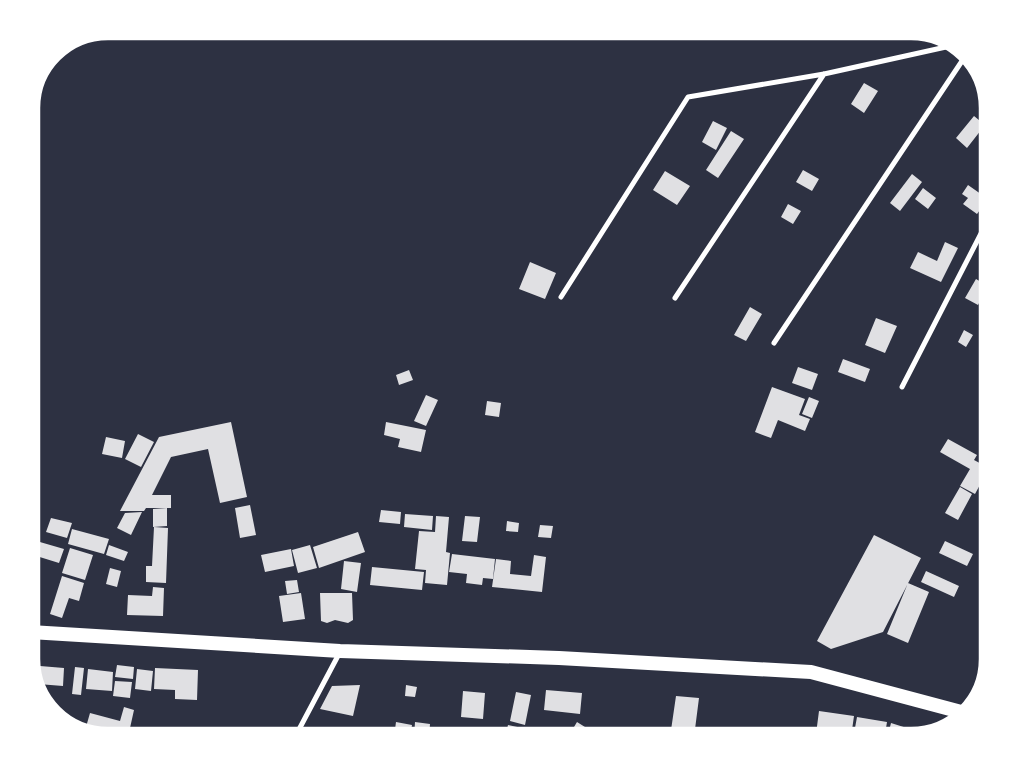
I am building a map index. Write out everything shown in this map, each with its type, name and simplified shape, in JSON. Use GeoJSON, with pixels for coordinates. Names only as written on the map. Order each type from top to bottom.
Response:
{"type":"FeatureCollection","features":[{"type":"Feature","properties":{"kind":"highway"},"geometry":{"type":"LineString","coordinates":[[39,633],[340,651],[559,658],[811,672],[957,711]]}},
{"type":"Feature","properties":{"kind":"street"},"geometry":{"type":"LineString","coordinates":[[561,297],[688,97],[824,74],[945,47]]}},
{"type":"Feature","properties":{"kind":"street"},"geometry":{"type":"LineString","coordinates":[[774,343],[962,61]]}},
{"type":"Feature","properties":{"kind":"street"},"geometry":{"type":"LineString","coordinates":[[675,298],[824,74]]}},
{"type":"Feature","properties":{"kind":"street"},"geometry":{"type":"LineString","coordinates":[[902,387],[980,235]]}},
{"type":"Feature","properties":{"kind":"street"},"geometry":{"type":"LineString","coordinates":[[300,728],[340,651]]}},
{"type":"Feature","properties":{"kind":"building"},"geometry":{"type":"Polygon","coordinates":[[[864,83],[878,91],[864,113],[851,104],[864,83]]]}},
{"type":"Feature","properties":{"kind":"building"},"geometry":{"type":"Polygon","coordinates":[[[974,116],[980,121],[980,131],[967,148],[956,138],[974,116]]]}},
{"type":"Feature","properties":{"kind":"building"},"geometry":{"type":"Polygon","coordinates":[[[713,121],[727,128],[716,150],[702,142],[713,121]]]}},
{"type":"Feature","properties":{"kind":"building"},"geometry":{"type":"Polygon","coordinates":[[[731,131],[744,139],[718,178],[706,170],[731,131]]]}},
{"type":"Feature","properties":{"kind":"building"},"geometry":{"type":"Polygon","coordinates":[[[803,170],[819,179],[812,191],[796,182],[803,170]]]}},
{"type":"Feature","properties":{"kind":"building"},"geometry":{"type":"Polygon","coordinates":[[[665,171],[690,186],[677,205],[653,190],[665,171]]]}},
{"type":"Feature","properties":{"kind":"building"},"geometry":{"type":"Polygon","coordinates":[[[912,174],[922,182],[900,211],[890,203],[912,174]]]}},
{"type":"Feature","properties":{"kind":"building"},"geometry":{"type":"Polygon","coordinates":[[[968,185],[980,193],[980,210],[977,214],[963,204],[968,198],[962,194],[968,185]]]}},
{"type":"Feature","properties":{"kind":"building"},"geometry":{"type":"Polygon","coordinates":[[[923,188],[936,198],[928,209],[915,199],[923,188]]]}},
{"type":"Feature","properties":{"kind":"building"},"geometry":{"type":"Polygon","coordinates":[[[788,204],[801,211],[793,224],[781,217],[788,204]]]}},
{"type":"Feature","properties":{"kind":"building"},"geometry":{"type":"Polygon","coordinates":[[[945,242],[958,248],[941,282],[910,268],[918,252],[937,261],[945,242]]]}},
{"type":"Feature","properties":{"kind":"building"},"geometry":{"type":"Polygon","coordinates":[[[530,262],[556,273],[545,299],[519,289],[530,262]]]}},
{"type":"Feature","properties":{"kind":"building"},"geometry":{"type":"Polygon","coordinates":[[[976,279],[980,281],[980,301],[978,305],[965,298],[976,279]]]}},
{"type":"Feature","properties":{"kind":"building"},"geometry":{"type":"Polygon","coordinates":[[[750,307],[762,314],[746,341],[734,335],[750,307]]]}},
{"type":"Feature","properties":{"kind":"building"},"geometry":{"type":"Polygon","coordinates":[[[876,318],[897,326],[885,353],[865,345],[876,318]]]}},
{"type":"Feature","properties":{"kind":"building"},"geometry":{"type":"Polygon","coordinates":[[[964,330],[973,335],[966,347],[958,342],[964,330]]]}},
{"type":"Feature","properties":{"kind":"building"},"geometry":{"type":"Polygon","coordinates":[[[843,359],[870,369],[865,382],[838,372],[843,359]]]}},
{"type":"Feature","properties":{"kind":"building"},"geometry":{"type":"Polygon","coordinates":[[[798,367],[818,374],[812,390],[792,383],[798,367]]]}},
{"type":"Feature","properties":{"kind":"building"},"geometry":{"type":"Polygon","coordinates":[[[409,370],[413,380],[399,385],[396,375],[409,370]]]}},
{"type":"Feature","properties":{"kind":"building"},"geometry":{"type":"Polygon","coordinates":[[[772,387],[805,399],[799,415],[810,419],[805,431],[778,420],[771,438],[755,432],[772,387]]]}},
{"type":"Feature","properties":{"kind":"building"},"geometry":{"type":"Polygon","coordinates":[[[426,395],[438,400],[426,426],[414,421],[426,395]]]}},
{"type":"Feature","properties":{"kind":"building"},"geometry":{"type":"Polygon","coordinates":[[[809,397],[819,401],[812,418],[802,414],[809,397]]]}},
{"type":"Feature","properties":{"kind":"building"},"geometry":{"type":"Polygon","coordinates":[[[487,401],[501,403],[499,417],[485,415],[487,401]]]}},
{"type":"Feature","properties":{"kind":"building"},"geometry":{"type":"Polygon","coordinates":[[[231,422],[247,497],[220,503],[208,449],[171,457],[152,495],[171,495],[171,508],[120,511],[159,437],[231,422]]]}},
{"type":"Feature","properties":{"kind":"building"},"geometry":{"type":"Polygon","coordinates":[[[386,422],[426,430],[421,452],[398,447],[400,439],[384,435],[386,422]]]}},
{"type":"Feature","properties":{"kind":"building"},"geometry":{"type":"Polygon","coordinates":[[[138,434],[154,442],[141,467],[125,459],[138,434]]]}},
{"type":"Feature","properties":{"kind":"building"},"geometry":{"type":"Polygon","coordinates":[[[106,437],[125,441],[122,458],[102,454],[106,437]]]}},
{"type":"Feature","properties":{"kind":"building"},"geometry":{"type":"Polygon","coordinates":[[[948,439],[977,455],[974,460],[980,463],[980,485],[975,494],[960,486],[970,469],[940,452],[948,439]]]}},
{"type":"Feature","properties":{"kind":"building"},"geometry":{"type":"Polygon","coordinates":[[[960,487],[972,494],[958,520],[945,513],[960,487]]]}},
{"type":"Feature","properties":{"kind":"building"},"geometry":{"type":"Polygon","coordinates":[[[250,505],[256,535],[240,538],[235,508],[250,505]]]}},
{"type":"Feature","properties":{"kind":"building"},"geometry":{"type":"Polygon","coordinates":[[[167,508],[167,526],[153,527],[153,509],[167,508]]]}},
{"type":"Feature","properties":{"kind":"building"},"geometry":{"type":"Polygon","coordinates":[[[381,510],[401,512],[400,524],[379,522],[381,510]]]}},
{"type":"Feature","properties":{"kind":"building"},"geometry":{"type":"Polygon","coordinates":[[[142,512],[131,535],[117,528],[125,513],[142,512]]]}},
{"type":"Feature","properties":{"kind":"building"},"geometry":{"type":"Polygon","coordinates":[[[405,514],[433,516],[432,530],[404,527],[405,514]]]}},
{"type":"Feature","properties":{"kind":"building"},"geometry":{"type":"Polygon","coordinates":[[[436,516],[449,517],[446,552],[450,553],[447,585],[425,583],[426,570],[415,569],[419,531],[435,532],[436,516]]]}},
{"type":"Feature","properties":{"kind":"building"},"geometry":{"type":"Polygon","coordinates":[[[465,516],[480,517],[477,542],[462,541],[465,516]]]}},
{"type":"Feature","properties":{"kind":"building"},"geometry":{"type":"Polygon","coordinates":[[[51,518],[72,523],[67,538],[46,532],[51,518]]]}},
{"type":"Feature","properties":{"kind":"building"},"geometry":{"type":"Polygon","coordinates":[[[507,521],[519,523],[518,532],[506,531],[507,521]]]}},
{"type":"Feature","properties":{"kind":"building"},"geometry":{"type":"Polygon","coordinates":[[[540,525],[553,526],[551,538],[538,537],[540,525]]]}},
{"type":"Feature","properties":{"kind":"building"},"geometry":{"type":"Polygon","coordinates":[[[154,527],[168,528],[166,583],[146,582],[146,566],[152,566],[154,527]]]}},
{"type":"Feature","properties":{"kind":"building"},"geometry":{"type":"Polygon","coordinates":[[[72,529],[109,539],[104,554],[68,544],[72,529]]]}},
{"type":"Feature","properties":{"kind":"building"},"geometry":{"type":"Polygon","coordinates":[[[358,532],[365,552],[319,568],[313,547],[358,532]]]}},
{"type":"Feature","properties":{"kind":"building"},"geometry":{"type":"Polygon","coordinates":[[[874,535],[921,558],[883,632],[831,649],[817,641],[874,535]]]}},
{"type":"Feature","properties":{"kind":"building"},"geometry":{"type":"Polygon","coordinates":[[[945,541],[973,554],[967,566],[939,553],[945,541]]]}},
{"type":"Feature","properties":{"kind":"building"},"geometry":{"type":"Polygon","coordinates":[[[39,542],[64,549],[59,563],[39,557],[39,542]]]}},
{"type":"Feature","properties":{"kind":"building"},"geometry":{"type":"Polygon","coordinates":[[[109,545],[128,552],[124,561],[106,555],[109,545]]]}},
{"type":"Feature","properties":{"kind":"building"},"geometry":{"type":"Polygon","coordinates":[[[310,545],[317,568],[298,573],[292,550],[310,545]]]}},
{"type":"Feature","properties":{"kind":"building"},"geometry":{"type":"Polygon","coordinates":[[[70,548],[93,555],[85,580],[62,573],[70,548]]]}},
{"type":"Feature","properties":{"kind":"building"},"geometry":{"type":"Polygon","coordinates":[[[291,549],[294,566],[265,572],[261,555],[291,549]]]}},
{"type":"Feature","properties":{"kind":"building"},"geometry":{"type":"Polygon","coordinates":[[[452,554],[495,559],[493,579],[483,578],[482,585],[466,583],[467,574],[449,572],[452,554]]]}},
{"type":"Feature","properties":{"kind":"building"},"geometry":{"type":"Polygon","coordinates":[[[534,555],[546,557],[542,592],[492,587],[496,559],[511,561],[510,574],[531,576],[534,555]]]}},
{"type":"Feature","properties":{"kind":"building"},"geometry":{"type":"Polygon","coordinates":[[[344,561],[361,563],[357,592],[341,589],[344,561]]]}},
{"type":"Feature","properties":{"kind":"building"},"geometry":{"type":"Polygon","coordinates":[[[372,567],[424,572],[422,590],[370,585],[372,567]]]}},
{"type":"Feature","properties":{"kind":"building"},"geometry":{"type":"Polygon","coordinates":[[[110,568],[121,571],[117,587],[106,584],[110,568]]]}},
{"type":"Feature","properties":{"kind":"building"},"geometry":{"type":"Polygon","coordinates":[[[926,571],[959,586],[954,597],[921,582],[926,571]]]}},
{"type":"Feature","properties":{"kind":"building"},"geometry":{"type":"Polygon","coordinates":[[[62,576],[84,583],[79,601],[69,598],[62,618],[50,614],[62,576]]]}},
{"type":"Feature","properties":{"kind":"building"},"geometry":{"type":"Polygon","coordinates":[[[297,580],[299,592],[287,594],[285,581],[297,580]]]}},
{"type":"Feature","properties":{"kind":"building"},"geometry":{"type":"Polygon","coordinates":[[[908,583],[929,592],[908,643],[887,634],[908,583]]]}},
{"type":"Feature","properties":{"kind":"building"},"geometry":{"type":"Polygon","coordinates":[[[153,587],[164,588],[163,616],[127,615],[128,595],[152,596],[153,587]]]}},
{"type":"Feature","properties":{"kind":"building"},"geometry":{"type":"Polygon","coordinates":[[[301,593],[305,619],[283,622],[279,596],[301,593]]]}},
{"type":"Feature","properties":{"kind":"building"},"geometry":{"type":"Polygon","coordinates":[[[320,593],[352,593],[353,620],[348,623],[335,620],[327,623],[321,621],[320,593]]]}},
{"type":"Feature","properties":{"kind":"building"},"geometry":{"type":"Polygon","coordinates":[[[117,665],[134,667],[133,679],[115,677],[117,665]]]}},
{"type":"Feature","properties":{"kind":"building"},"geometry":{"type":"Polygon","coordinates":[[[40,666],[64,668],[63,686],[43,684],[40,666]]]}},
{"type":"Feature","properties":{"kind":"building"},"geometry":{"type":"Polygon","coordinates":[[[75,667],[84,668],[81,695],[72,694],[75,667]]]}},
{"type":"Feature","properties":{"kind":"building"},"geometry":{"type":"Polygon","coordinates":[[[155,668],[198,670],[197,700],[175,699],[175,690],[154,689],[155,668]]]}},
{"type":"Feature","properties":{"kind":"building"},"geometry":{"type":"Polygon","coordinates":[[[88,669],[113,672],[112,691],[86,689],[88,669]]]}},
{"type":"Feature","properties":{"kind":"building"},"geometry":{"type":"Polygon","coordinates":[[[137,669],[153,671],[151,691],[135,689],[137,669]]]}},
{"type":"Feature","properties":{"kind":"building"},"geometry":{"type":"Polygon","coordinates":[[[115,681],[132,682],[130,698],[113,696],[115,681]]]}},
{"type":"Feature","properties":{"kind":"building"},"geometry":{"type":"Polygon","coordinates":[[[360,685],[353,716],[320,709],[332,686],[360,685]]]}},
{"type":"Feature","properties":{"kind":"building"},"geometry":{"type":"Polygon","coordinates":[[[406,685],[417,687],[415,697],[405,696],[406,685]]]}},
{"type":"Feature","properties":{"kind":"building"},"geometry":{"type":"Polygon","coordinates":[[[546,690],[582,693],[580,714],[544,710],[546,690]]]}},
{"type":"Feature","properties":{"kind":"building"},"geometry":{"type":"Polygon","coordinates":[[[463,691],[485,693],[483,719],[461,717],[463,691]]]}},
{"type":"Feature","properties":{"kind":"building"},"geometry":{"type":"Polygon","coordinates":[[[516,692],[531,695],[525,725],[510,721],[516,692]]]}},
{"type":"Feature","properties":{"kind":"building"},"geometry":{"type":"Polygon","coordinates":[[[676,696],[699,698],[695,728],[671,728],[676,696]]]}},
{"type":"Feature","properties":{"kind":"building"},"geometry":{"type":"Polygon","coordinates":[[[124,707],[134,710],[130,728],[87,725],[90,713],[120,721],[124,707]]]}},
{"type":"Feature","properties":{"kind":"building"},"geometry":{"type":"Polygon","coordinates":[[[819,711],[854,716],[852,728],[817,728],[819,711]]]}},
{"type":"Feature","properties":{"kind":"building"},"geometry":{"type":"Polygon","coordinates":[[[857,717],[887,722],[886,728],[855,728],[857,717]]]}},
{"type":"Feature","properties":{"kind":"building"},"geometry":{"type":"Polygon","coordinates":[[[396,722],[412,725],[412,728],[395,728],[396,722]]]}},
{"type":"Feature","properties":{"kind":"building"},"geometry":{"type":"Polygon","coordinates":[[[415,722],[430,724],[430,728],[415,728],[415,722]]]}},
{"type":"Feature","properties":{"kind":"building"},"geometry":{"type":"Polygon","coordinates":[[[577,722],[587,728],[573,728],[577,722]]]}},
{"type":"Feature","properties":{"kind":"building"},"geometry":{"type":"Polygon","coordinates":[[[891,723],[907,728],[890,728],[891,723]]]}},
{"type":"Feature","properties":{"kind":"building"},"geometry":{"type":"Polygon","coordinates":[[[508,725],[522,728],[507,728],[508,725]]]}}]}
